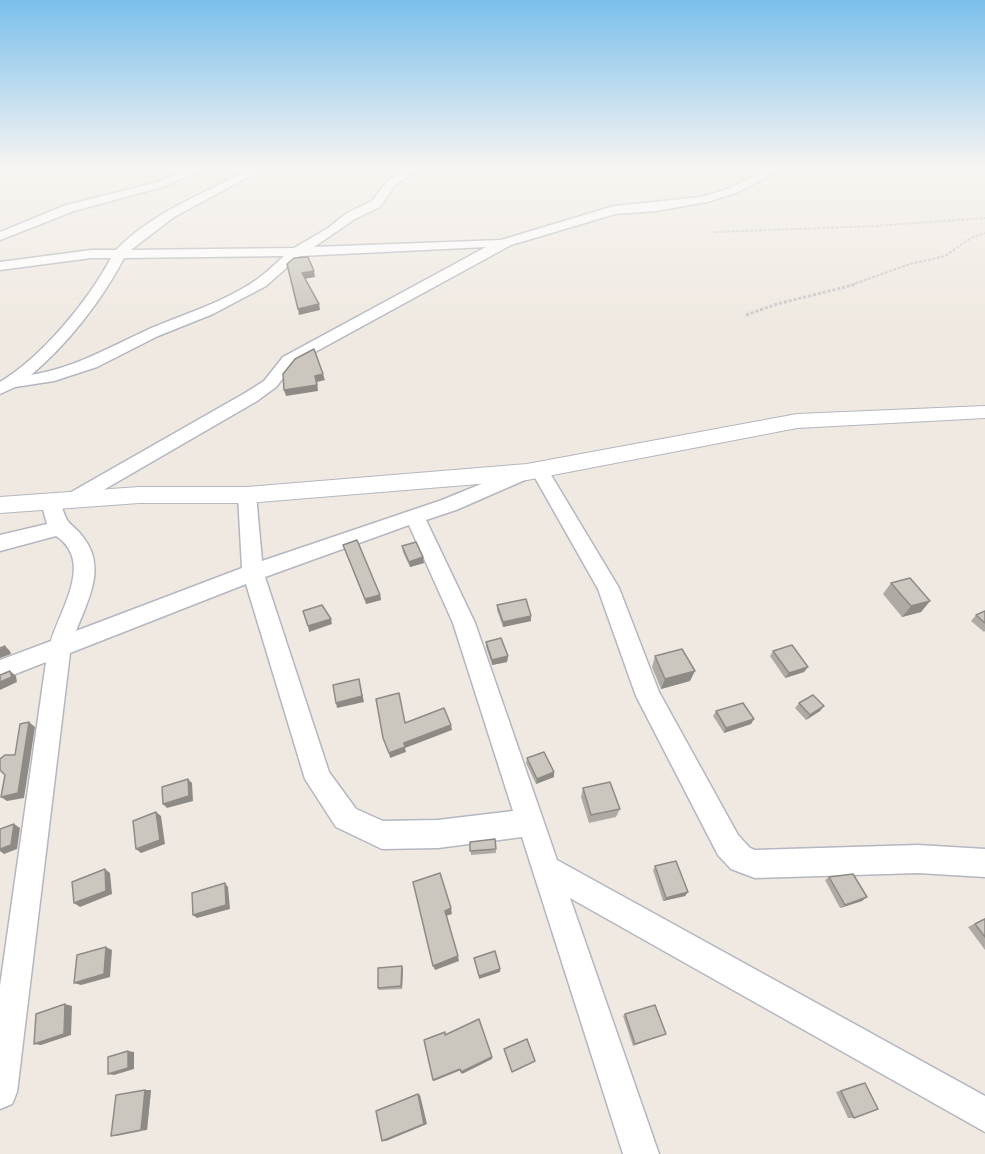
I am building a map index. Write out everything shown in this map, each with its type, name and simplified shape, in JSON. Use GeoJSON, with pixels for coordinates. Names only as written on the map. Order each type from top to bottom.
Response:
{"type":"FeatureCollection","features":[{"type":"Feature","properties":{"kind":"street"},"geometry":{"type":"LineString","coordinates":[[0,236],[38,221]]}},
{"type":"Feature","properties":{"kind":"street"},"geometry":{"type":"LineString","coordinates":[[5,386],[34,367],[71,324],[111,271],[120,254],[160,221]]}},
{"type":"Feature","properties":{"kind":"street"},"geometry":{"type":"LineString","coordinates":[[5,386],[54,376],[91,364],[153,333],[208,311],[261,283],[297,252],[345,221]]}},
{"type":"Feature","properties":{"kind":"street"},"geometry":{"type":"LineString","coordinates":[[59,502],[251,397],[270,384],[289,360],[506,242],[577,221]]}},
{"type":"Feature","properties":{"kind":"street"},"geometry":{"type":"LineString","coordinates":[[0,266],[91,254],[297,252],[506,242]]}},
{"type":"Feature","properties":{"kind":"street"},"geometry":{"type":"LineString","coordinates":[[0,505],[138,495],[247,495],[533,470],[797,421],[985,412]]}},
{"type":"Feature","properties":{"kind":"street"},"geometry":{"type":"LineString","coordinates":[[0,670],[307,552],[449,505],[533,470]]}},
{"type":"Feature","properties":{"kind":"street"},"geometry":{"type":"LineString","coordinates":[[533,470],[608,588],[648,696],[728,845],[741,859],[755,864],[918,859],[985,863]]}},
{"type":"Feature","properties":{"kind":"street"},"geometry":{"type":"LineString","coordinates":[[247,495],[253,572],[318,779],[346,818],[382,835],[438,834],[530,822]]}},
{"type":"Feature","properties":{"kind":"street"},"geometry":{"type":"LineString","coordinates":[[58,528],[59,502]]}},
{"type":"Feature","properties":{"kind":"street"},"geometry":{"type":"LineString","coordinates":[[415,516],[464,623],[641,1154]]}},
{"type":"Feature","properties":{"kind":"street"},"geometry":{"type":"LineString","coordinates":[[0,543],[58,528],[70,534],[82,549],[85,573],[59,647],[26,917],[0,1092]]}},
{"type":"Feature","properties":{"kind":"street"},"geometry":{"type":"LineString","coordinates":[[546,869],[985,1115]]}},
{"type":"Feature","properties":{"kind":"path"},"geometry":{"type":"LineString","coordinates":[[714,232],[956,221]]}},
{"type":"Feature","properties":{"kind":"path"},"geometry":{"type":"LineString","coordinates":[[746,315],[777,304],[860,283],[910,264],[945,256],[970,238],[985,233]]}},
{"type":"Feature","properties":{"kind":"building"},"geometry":{"type":"Polygon","coordinates":[[[308,257],[314,271],[302,273],[319,304],[298,309],[287,264],[294,258],[308,257]]]}},
{"type":"Feature","properties":{"kind":"building"},"geometry":{"type":"Polygon","coordinates":[[[314,349],[323,374],[315,376],[317,385],[284,390],[283,374],[295,359],[314,349]]]}},
{"type":"Feature","properties":{"kind":"building"},"geometry":{"type":"Polygon","coordinates":[[[357,540],[380,595],[365,599],[343,545],[357,540]]]}},
{"type":"Feature","properties":{"kind":"building"},"geometry":{"type":"Polygon","coordinates":[[[416,542],[423,557],[409,562],[402,546],[416,542]]]}},
{"type":"Feature","properties":{"kind":"building"},"geometry":{"type":"Polygon","coordinates":[[[910,578],[930,601],[911,606],[891,583],[910,578]]]}},
{"type":"Feature","properties":{"kind":"building"},"geometry":{"type":"Polygon","coordinates":[[[526,599],[531,616],[503,622],[497,605],[526,599]]]}},
{"type":"Feature","properties":{"kind":"building"},"geometry":{"type":"Polygon","coordinates":[[[322,605],[331,619],[308,626],[303,611],[322,605]]]}},
{"type":"Feature","properties":{"kind":"building"},"geometry":{"type":"Polygon","coordinates":[[[985,611],[985,623],[976,615],[985,611]]]}},
{"type":"Feature","properties":{"kind":"building"},"geometry":{"type":"Polygon","coordinates":[[[501,638],[508,656],[492,660],[486,642],[501,638]]]}},
{"type":"Feature","properties":{"kind":"building"},"geometry":{"type":"Polygon","coordinates":[[[792,645],[808,667],[789,673],[773,651],[792,645]]]}},
{"type":"Feature","properties":{"kind":"building"},"geometry":{"type":"Polygon","coordinates":[[[682,649],[695,671],[665,679],[655,656],[682,649]]]}},
{"type":"Feature","properties":{"kind":"building"},"geometry":{"type":"Polygon","coordinates":[[[10,671],[12,677],[0,682],[0,675],[10,671]]]}},
{"type":"Feature","properties":{"kind":"building"},"geometry":{"type":"Polygon","coordinates":[[[359,679],[362,696],[336,703],[333,685],[359,679]]]}},
{"type":"Feature","properties":{"kind":"building"},"geometry":{"type":"Polygon","coordinates":[[[399,693],[405,723],[444,708],[451,725],[404,743],[405,747],[389,753],[383,738],[376,699],[399,693]]]}},
{"type":"Feature","properties":{"kind":"building"},"geometry":{"type":"Polygon","coordinates":[[[813,695],[824,706],[810,715],[799,703],[813,695]]]}},
{"type":"Feature","properties":{"kind":"building"},"geometry":{"type":"Polygon","coordinates":[[[743,703],[754,719],[726,728],[716,711],[743,703]]]}},
{"type":"Feature","properties":{"kind":"building"},"geometry":{"type":"Polygon","coordinates":[[[29,722],[18,793],[1,797],[5,775],[0,770],[0,759],[5,755],[15,755],[20,724],[29,722]]]}},
{"type":"Feature","properties":{"kind":"building"},"geometry":{"type":"Polygon","coordinates":[[[544,752],[554,772],[537,779],[527,758],[544,752]]]}},
{"type":"Feature","properties":{"kind":"building"},"geometry":{"type":"Polygon","coordinates":[[[188,779],[189,796],[163,804],[162,787],[188,779]]]}},
{"type":"Feature","properties":{"kind":"building"},"geometry":{"type":"Polygon","coordinates":[[[610,782],[620,809],[591,815],[583,788],[610,782]]]}},
{"type":"Feature","properties":{"kind":"building"},"geometry":{"type":"Polygon","coordinates":[[[156,812],[160,840],[136,849],[133,821],[156,812]]]}},
{"type":"Feature","properties":{"kind":"building"},"geometry":{"type":"Polygon","coordinates":[[[14,824],[11,845],[0,849],[0,829],[14,824]]]}},
{"type":"Feature","properties":{"kind":"building"},"geometry":{"type":"Polygon","coordinates":[[[495,839],[496,849],[470,851],[470,842],[495,839]]]}},
{"type":"Feature","properties":{"kind":"building"},"geometry":{"type":"Polygon","coordinates":[[[676,861],[688,892],[666,898],[655,866],[676,861]]]}},
{"type":"Feature","properties":{"kind":"building"},"geometry":{"type":"Polygon","coordinates":[[[105,869],[106,891],[74,903],[72,882],[105,869]]]}},
{"type":"Feature","properties":{"kind":"building"},"geometry":{"type":"Polygon","coordinates":[[[440,873],[451,908],[445,911],[458,956],[433,966],[413,882],[440,873]]]}},
{"type":"Feature","properties":{"kind":"building"},"geometry":{"type":"Polygon","coordinates":[[[853,874],[867,897],[845,905],[829,877],[853,874]]]}},
{"type":"Feature","properties":{"kind":"building"},"geometry":{"type":"Polygon","coordinates":[[[225,883],[226,905],[193,915],[192,893],[225,883]]]}},
{"type":"Feature","properties":{"kind":"building"},"geometry":{"type":"Polygon","coordinates":[[[985,919],[985,937],[975,924],[985,919]]]}},
{"type":"Feature","properties":{"kind":"building"},"geometry":{"type":"Polygon","coordinates":[[[106,947],[104,974],[74,983],[77,955],[106,947]]]}},
{"type":"Feature","properties":{"kind":"building"},"geometry":{"type":"Polygon","coordinates":[[[495,951],[500,969],[479,976],[474,958],[495,951]]]}},
{"type":"Feature","properties":{"kind":"building"},"geometry":{"type":"Polygon","coordinates":[[[402,966],[401,986],[378,988],[378,968],[402,966]]]}},
{"type":"Feature","properties":{"kind":"building"},"geometry":{"type":"Polygon","coordinates":[[[65,1004],[64,1034],[34,1044],[36,1014],[65,1004]]]}},
{"type":"Feature","properties":{"kind":"building"},"geometry":{"type":"Polygon","coordinates":[[[655,1005],[666,1034],[635,1044],[625,1014],[655,1005]]]}},
{"type":"Feature","properties":{"kind":"building"},"geometry":{"type":"Polygon","coordinates":[[[479,1019],[492,1057],[461,1072],[460,1069],[433,1080],[424,1040],[445,1032],[445,1035],[479,1019]]]}},
{"type":"Feature","properties":{"kind":"building"},"geometry":{"type":"Polygon","coordinates":[[[527,1039],[535,1061],[512,1072],[504,1049],[527,1039]]]}},
{"type":"Feature","properties":{"kind":"building"},"geometry":{"type":"Polygon","coordinates":[[[128,1051],[128,1068],[108,1074],[108,1057],[128,1051]]]}},
{"type":"Feature","properties":{"kind":"building"},"geometry":{"type":"Polygon","coordinates":[[[865,1083],[878,1109],[854,1118],[841,1091],[865,1083]]]}},
{"type":"Feature","properties":{"kind":"building"},"geometry":{"type":"Polygon","coordinates":[[[145,1090],[141,1130],[111,1136],[116,1095],[145,1090]]]}},
{"type":"Feature","properties":{"kind":"building"},"geometry":{"type":"Polygon","coordinates":[[[418,1094],[424,1124],[382,1141],[376,1111],[418,1094]]]}}]}
